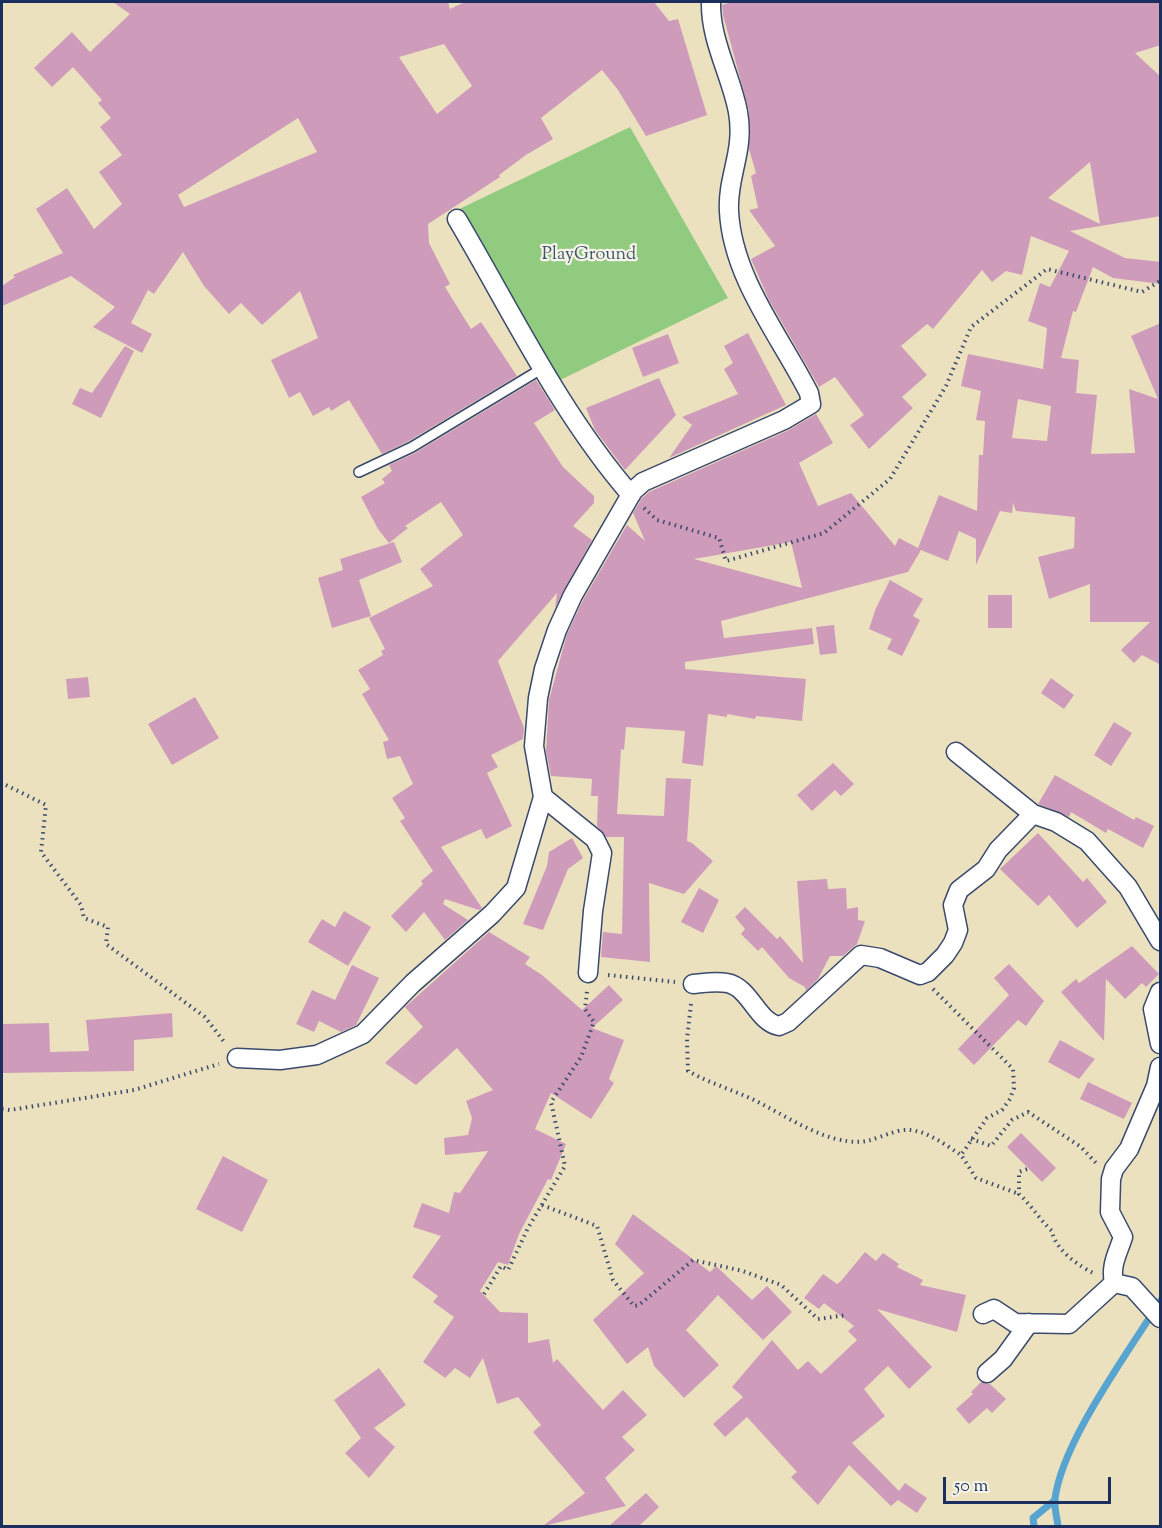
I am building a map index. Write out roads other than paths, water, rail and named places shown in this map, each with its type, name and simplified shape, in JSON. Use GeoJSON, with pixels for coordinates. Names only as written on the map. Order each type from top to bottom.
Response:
{"type":"FeatureCollection","features":[{"type":"Feature","properties":{"kind":"street"},"geometry":{"type":"LineString","coordinates":[[237,1058],[280,1060],[317,1055],[363,1034],[413,983],[492,914],[516,888],[543,797],[534,746],[538,698],[544,669],[557,630],[573,595],[631,495],[643,482],[784,420],[811,404],[809,393],[756,297],[734,248],[729,196],[738,164],[741,136],[738,110],[711,22],[711,2]]}},
{"type":"Feature","properties":{"kind":"street"},"geometry":{"type":"LineString","coordinates":[[457,219],[572,418],[609,470],[631,495]]}},
{"type":"Feature","properties":{"kind":"street"},"geometry":{"type":"LineString","coordinates":[[957,752],[1033,814],[1056,822],[1087,841],[1128,887],[1161,941]]}},
{"type":"Feature","properties":{"kind":"street"},"geometry":{"type":"LineString","coordinates":[[543,797],[596,839],[602,853],[593,911],[588,973]]}},
{"type":"Feature","properties":{"kind":"street"},"geometry":{"type":"LineString","coordinates":[[693,984],[709,982],[732,985],[765,1017],[779,1026],[788,1022],[861,956],[880,958],[920,975],[928,972],[945,955],[956,936],[958,924],[953,905],[959,890],[986,868],[998,850],[1033,814]]}},
{"type":"Feature","properties":{"kind":"street"},"geometry":{"type":"LineString","coordinates":[[1161,992],[1153,1009],[1161,1044]]}},
{"type":"Feature","properties":{"kind":"street"},"geometry":{"type":"LineString","coordinates":[[1114,1283],[1112,1271],[1123,1237],[1110,1212],[1111,1179],[1114,1169],[1129,1149],[1156,1086],[1161,1067]]}},
{"type":"Feature","properties":{"kind":"street"},"geometry":{"type":"LineString","coordinates":[[1114,1283],[1132,1287],[1154,1312]]}},
{"type":"Feature","properties":{"kind":"street"},"geometry":{"type":"LineString","coordinates":[[982,1314],[994,1310],[1015,1323],[1069,1324],[1114,1283]]}},
{"type":"Feature","properties":{"kind":"street"},"geometry":{"type":"LineString","coordinates":[[987,1373],[1003,1359],[1029,1323]]}},
{"type":"Feature","properties":{"kind":"lane"},"geometry":{"type":"LineString","coordinates":[[359,472],[412,447],[543,368]]}},
{"type":"Feature","properties":{"kind":"waterway"},"geometry":{"type":"LineString","coordinates":[[1058,1526],[1055,1499],[1060,1476],[1070,1451],[1098,1397],[1160,1301]]}},
{"type":"Feature","properties":{"kind":"waterway"},"geometry":{"type":"LineString","coordinates":[[1034,1526],[1033,1518],[1055,1500]]}},
{"type":"Feature","properties":{"kind":"park label","name":"PlayGround"},"geometry":{"type":"Point","coordinates":[589,256]}}]}
